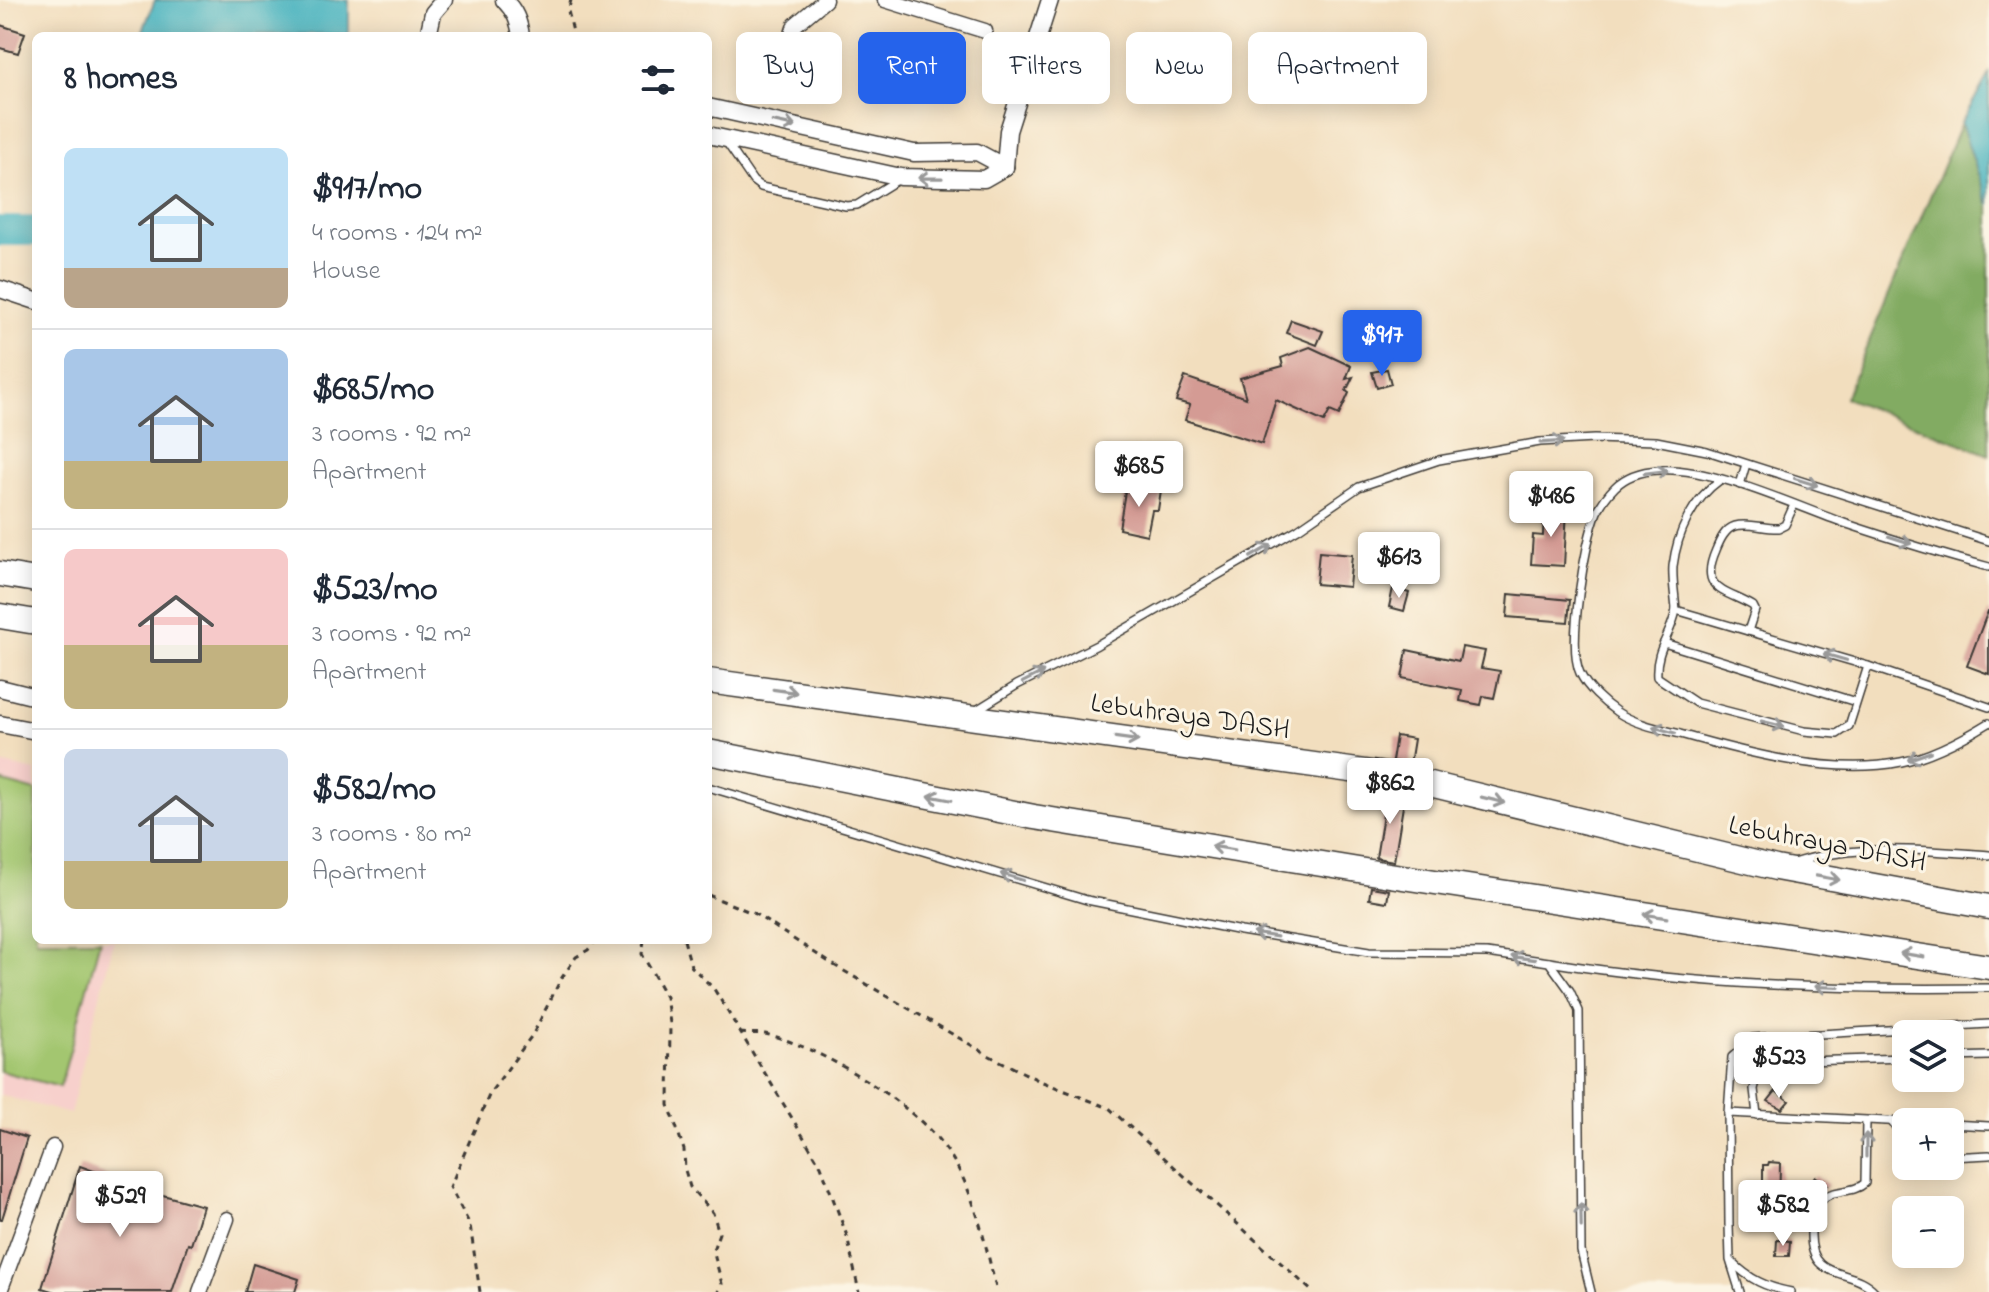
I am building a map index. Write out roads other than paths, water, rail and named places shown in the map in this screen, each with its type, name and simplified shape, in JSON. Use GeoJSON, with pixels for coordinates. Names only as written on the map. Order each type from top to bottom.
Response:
{"type":"FeatureCollection","features":[{"type":"Feature","properties":{"kind":"highway"},"geometry":{"type":"LineString","coordinates":[[0,574],[32,579]]}},
{"type":"Feature","properties":{"kind":"highway"},"geometry":{"type":"LineString","coordinates":[[0,616],[32,621]]}},
{"type":"Feature","properties":{"kind":"highway","name":"Lebuhraya DASH"},"geometry":{"type":"LineString","coordinates":[[712,682],[1401,777],[1776,868],[1989,907]]}},
{"type":"Feature","properties":{"kind":"highway"},"geometry":{"type":"LineString","coordinates":[[712,753],[1034,817],[1989,967]]}},
{"type":"Feature","properties":{"kind":"street"},"geometry":{"type":"LineString","coordinates":[[504,0],[512,8],[520,32]]}},
{"type":"Feature","properties":{"kind":"street"},"geometry":{"type":"LineString","coordinates":[[793,32],[795,25],[825,0]]}},
{"type":"Feature","properties":{"kind":"street"},"geometry":{"type":"LineString","coordinates":[[885,0],[985,31]]}},
{"type":"Feature","properties":{"kind":"street"},"geometry":{"type":"LineString","coordinates":[[1005,167],[1008,131],[1050,0]]}},
{"type":"Feature","properties":{"kind":"street"},"geometry":{"type":"LineString","coordinates":[[429,32],[435,4]]}},
{"type":"Feature","properties":{"kind":"street"},"geometry":{"type":"LineString","coordinates":[[712,108],[914,153],[977,152],[1005,167]]}},
{"type":"Feature","properties":{"kind":"street"},"geometry":{"type":"LineString","coordinates":[[716,137],[901,177],[984,179],[1005,167]]}},
{"type":"Feature","properties":{"kind":"street"},"geometry":{"type":"LineString","coordinates":[[0,289],[32,300]]}},
{"type":"Feature","properties":{"kind":"street"},"geometry":{"type":"LineString","coordinates":[[0,688],[32,696]]}},
{"type":"Feature","properties":{"kind":"street"},"geometry":{"type":"LineString","coordinates":[[0,724],[32,730]]}},
{"type":"Feature","properties":{"kind":"street"},"geometry":{"type":"LineString","coordinates":[[0,1291],[53,1147]]}},
{"type":"Feature","properties":{"kind":"street"},"geometry":{"type":"LineString","coordinates":[[200,1292],[227,1219]]}},
{"type":"Feature","properties":{"kind":"lane"},"geometry":{"type":"LineString","coordinates":[[716,137],[761,187],[816,200],[857,205],[901,177]]}},
{"type":"Feature","properties":{"kind":"lane"},"geometry":{"type":"LineString","coordinates":[[966,717],[1017,685],[1097,645],[1298,529],[1359,487],[1439,460],[1540,442],[1594,439],[1656,441],[1707,451],[1989,541]]}},
{"type":"Feature","properties":{"kind":"lane"},"geometry":{"type":"LineString","coordinates":[[1740,485],[1746,464]]}},
{"type":"Feature","properties":{"kind":"lane"},"geometry":{"type":"LineString","coordinates":[[1989,567],[1740,485],[1692,471],[1658,470],[1627,477],[1613,489],[1598,511],[1587,550],[1575,650],[1580,673],[1597,696],[1619,714],[1666,731],[1733,749],[1855,767],[1902,762],[1943,748],[1989,723]]}},
{"type":"Feature","properties":{"kind":"lane"},"geometry":{"type":"LineString","coordinates":[[1720,480],[1702,493],[1682,534],[1673,569],[1676,610],[1656,658],[1657,677],[1696,703],[1804,731],[1837,734],[1849,726],[1868,666]]}},
{"type":"Feature","properties":{"kind":"lane"},"geometry":{"type":"LineString","coordinates":[[1748,631],[1753,606],[1721,591],[1711,581],[1714,555],[1728,529],[1738,525],[1779,528],[1785,525],[1794,505]]}},
{"type":"Feature","properties":{"kind":"lane"},"geometry":{"type":"LineString","coordinates":[[1676,610],[1868,666],[1989,707]]}},
{"type":"Feature","properties":{"kind":"lane"},"geometry":{"type":"LineString","coordinates":[[1664,643],[1856,702]]}},
{"type":"Feature","properties":{"kind":"lane"},"geometry":{"type":"LineString","coordinates":[[712,788],[1087,900],[1241,931],[1369,952],[1487,953],[1624,974],[1738,984],[1989,988]]}},
{"type":"Feature","properties":{"kind":"lane"},"geometry":{"type":"LineString","coordinates":[[1776,868],[1825,853],[1841,852],[1925,850],[1989,855]]}},
{"type":"Feature","properties":{"kind":"lane"},"geometry":{"type":"LineString","coordinates":[[1549,962],[1570,991],[1579,1011],[1581,1251],[1591,1292]]}},
{"type":"Feature","properties":{"kind":"lane"},"geometry":{"type":"LineString","coordinates":[[1740,1292],[1730,1260],[1728,1113],[1732,1057],[1753,1038],[1989,1024]]}},
{"type":"Feature","properties":{"kind":"lane"},"geometry":{"type":"LineString","coordinates":[[1964,1057],[1989,1056]]}},
{"type":"Feature","properties":{"kind":"lane"},"geometry":{"type":"LineString","coordinates":[[1757,1115],[1754,1089],[1759,1071],[1772,1062],[1892,1058]]}},
{"type":"Feature","properties":{"kind":"lane"},"geometry":{"type":"LineString","coordinates":[[1728,1113],[1891,1121]]}},
{"type":"Feature","properties":{"kind":"lane"},"geometry":{"type":"LineString","coordinates":[[1866,1121],[1865,1183],[1859,1189],[1831,1193],[1820,1202],[1813,1217],[1811,1238],[1816,1259],[1825,1269],[1866,1282],[1875,1292]]}},
{"type":"Feature","properties":{"kind":"lane"},"geometry":{"type":"LineString","coordinates":[[1964,1125],[1989,1126]]}},
{"type":"Feature","properties":{"kind":"lane"},"geometry":{"type":"LineString","coordinates":[[1964,1156],[1989,1155]]}},
{"type":"Feature","properties":{"kind":"lane"},"geometry":{"type":"LineString","coordinates":[[1730,1260],[1748,1278],[1769,1288],[1791,1292]]}},
{"type":"Feature","properties":{"kind":"water"},"geometry":{"type":"Polygon","coordinates":[[[155,0],[349,0],[349,32],[143,32],[155,0]]]}},
{"type":"Feature","properties":{"kind":"water"},"geometry":{"type":"Polygon","coordinates":[[[1989,74],[1989,206],[1961,123],[1989,74]]]}},
{"type":"Feature","properties":{"kind":"waterway"},"geometry":{"type":"LineString","coordinates":[[0,231],[32,231]]}}]}
